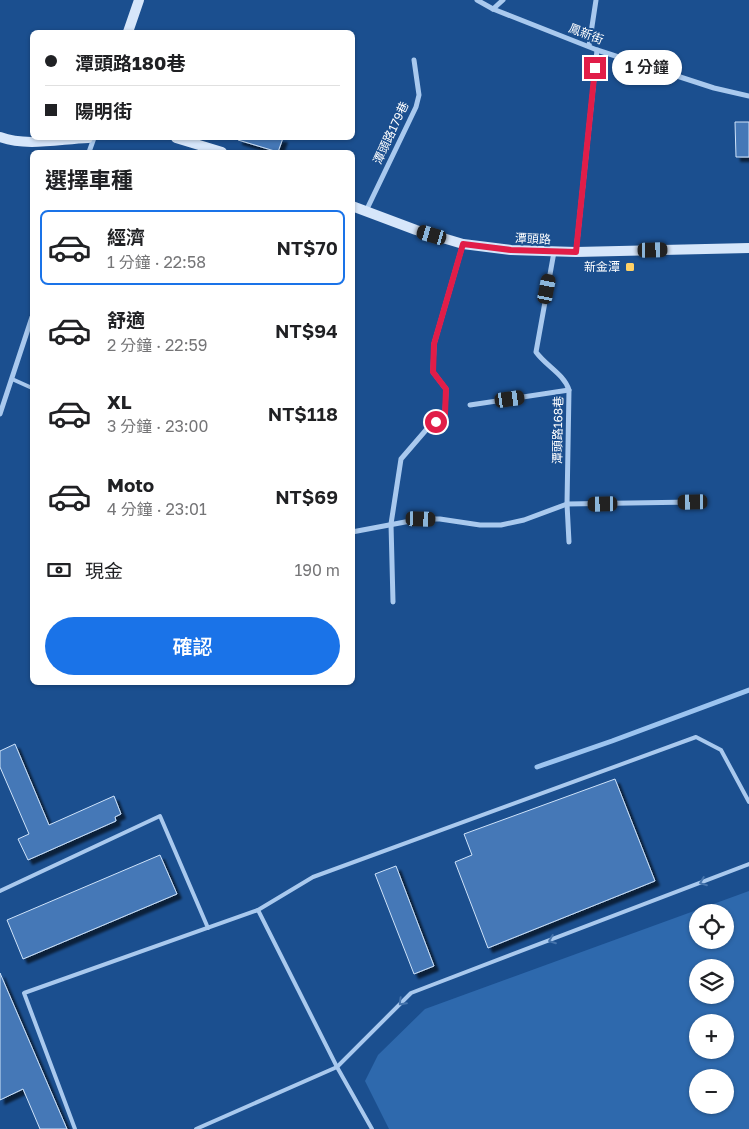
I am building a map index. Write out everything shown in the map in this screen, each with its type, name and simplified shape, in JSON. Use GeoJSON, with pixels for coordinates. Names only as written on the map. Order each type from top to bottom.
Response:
{"type":"FeatureCollection","features":[{"type":"Feature","properties":{"kind":"street"},"geometry":{"type":"LineString","coordinates":[[129,30],[139,0]]}},
{"type":"Feature","properties":{"kind":"street","name":"鳳新街"},"geometry":{"type":"LineString","coordinates":[[477,0],[597,50],[714,88],[749,96]]}},
{"type":"Feature","properties":{"kind":"street"},"geometry":{"type":"LineString","coordinates":[[493,8],[503,0]]}},
{"type":"Feature","properties":{"kind":"street"},"geometry":{"type":"LineString","coordinates":[[589,46],[596,0]]}},
{"type":"Feature","properties":{"kind":"street"},"geometry":{"type":"LineString","coordinates":[[576,252],[597,50]]}},
{"type":"Feature","properties":{"kind":"street","name":"潭頭路179巷"},"geometry":{"type":"LineString","coordinates":[[365,211],[416,107],[419,95],[414,60]]}},
{"type":"Feature","properties":{"kind":"street"},"geometry":{"type":"LineString","coordinates":[[0,137],[8,140],[30,142],[59,140]]}},
{"type":"Feature","properties":{"kind":"street"},"geometry":{"type":"LineString","coordinates":[[183,140],[215,150]]}},
{"type":"Feature","properties":{"kind":"street","name":"潭頭路"},"geometry":{"type":"LineString","coordinates":[[355,207],[416,230],[463,244],[511,250],[576,252],[749,248]]}},
{"type":"Feature","properties":{"kind":"street"},"geometry":{"type":"LineString","coordinates":[[393,602],[391,524],[401,459],[426,430],[445,414],[446,389],[433,372],[434,344],[463,244]]}},
{"type":"Feature","properties":{"kind":"street","name":"潭頭路168巷"},"geometry":{"type":"LineString","coordinates":[[554,252],[536,352],[567,383],[569,390],[567,504],[569,542]]}},
{"type":"Feature","properties":{"kind":"street"},"geometry":{"type":"LineString","coordinates":[[0,414],[30,323]]}},
{"type":"Feature","properties":{"kind":"street"},"geometry":{"type":"LineString","coordinates":[[470,405],[569,390]]}},
{"type":"Feature","properties":{"kind":"street"},"geometry":{"type":"LineString","coordinates":[[355,531],[421,519],[440,519],[480,525],[501,525],[524,520],[567,504],[693,502]]}},
{"type":"Feature","properties":{"kind":"lane"},"geometry":{"type":"LineString","coordinates":[[12,378],[30,387]]}},
{"type":"Feature","properties":{"kind":"lane"},"geometry":{"type":"LineString","coordinates":[[75,1129],[24,993],[258,910],[313,877],[696,737],[721,750],[749,802]]}},
{"type":"Feature","properties":{"kind":"lane"},"geometry":{"type":"LineString","coordinates":[[0,891],[160,816],[208,928]]}},
{"type":"Feature","properties":{"kind":"lane"},"geometry":{"type":"LineString","coordinates":[[196,1129],[337,1067],[411,993],[749,864]]}},
{"type":"Feature","properties":{"kind":"lane"},"geometry":{"type":"LineString","coordinates":[[258,910],[337,1067],[372,1129]]}},
{"type":"Feature","properties":{"kind":"shaded area"},"geometry":{"type":"Polygon","coordinates":[[[749,891],[749,1129],[389,1129],[365,1081],[378,1055],[425,1009],[689,913],[689,949],[734,949],[734,904],[713,904],[749,891]]]}},
{"type":"Feature","properties":{"kind":"building"},"geometry":{"type":"Polygon","coordinates":[[[735,122],[749,122],[749,157],[736,157],[735,122]]]}},
{"type":"Feature","properties":{"kind":"building"},"geometry":{"type":"Polygon","coordinates":[[[238,140],[282,140],[279,150],[271,150],[238,140]]]}},
{"type":"Feature","properties":{"kind":"building"},"geometry":{"type":"Polygon","coordinates":[[[15,744],[49,825],[114,796],[121,814],[115,817],[116,821],[28,860],[18,839],[29,834],[0,767],[0,751],[15,744]]]}},
{"type":"Feature","properties":{"kind":"building"},"geometry":{"type":"Polygon","coordinates":[[[615,779],[655,881],[488,948],[455,862],[472,855],[464,834],[615,779]]]}},
{"type":"Feature","properties":{"kind":"building"},"geometry":{"type":"Polygon","coordinates":[[[160,855],[177,894],[23,959],[7,920],[160,855]]]}},
{"type":"Feature","properties":{"kind":"building"},"geometry":{"type":"Polygon","coordinates":[[[396,866],[434,966],[414,974],[375,874],[396,866]]]}},
{"type":"Feature","properties":{"kind":"building"},"geometry":{"type":"Polygon","coordinates":[[[0,973],[67,1129],[40,1129],[23,1089],[0,1100],[0,973]]]}},
{"type":"Feature","properties":{"kind":"waterway"},"geometry":{"type":"LineString","coordinates":[[537,767],[749,690]]}},
{"type":"Feature","properties":{"kind":"place","name":"新金潭"},"geometry":{"type":"Point","coordinates":[630,267]}},
{"type":"Feature","properties":{"kind":"route"},"geometry":{"type":"LineString","coordinates":[[436,422],[445,414],[446,389],[433,372],[434,344],[463,244],[511,250],[576,252],[595,68]]}}]}
